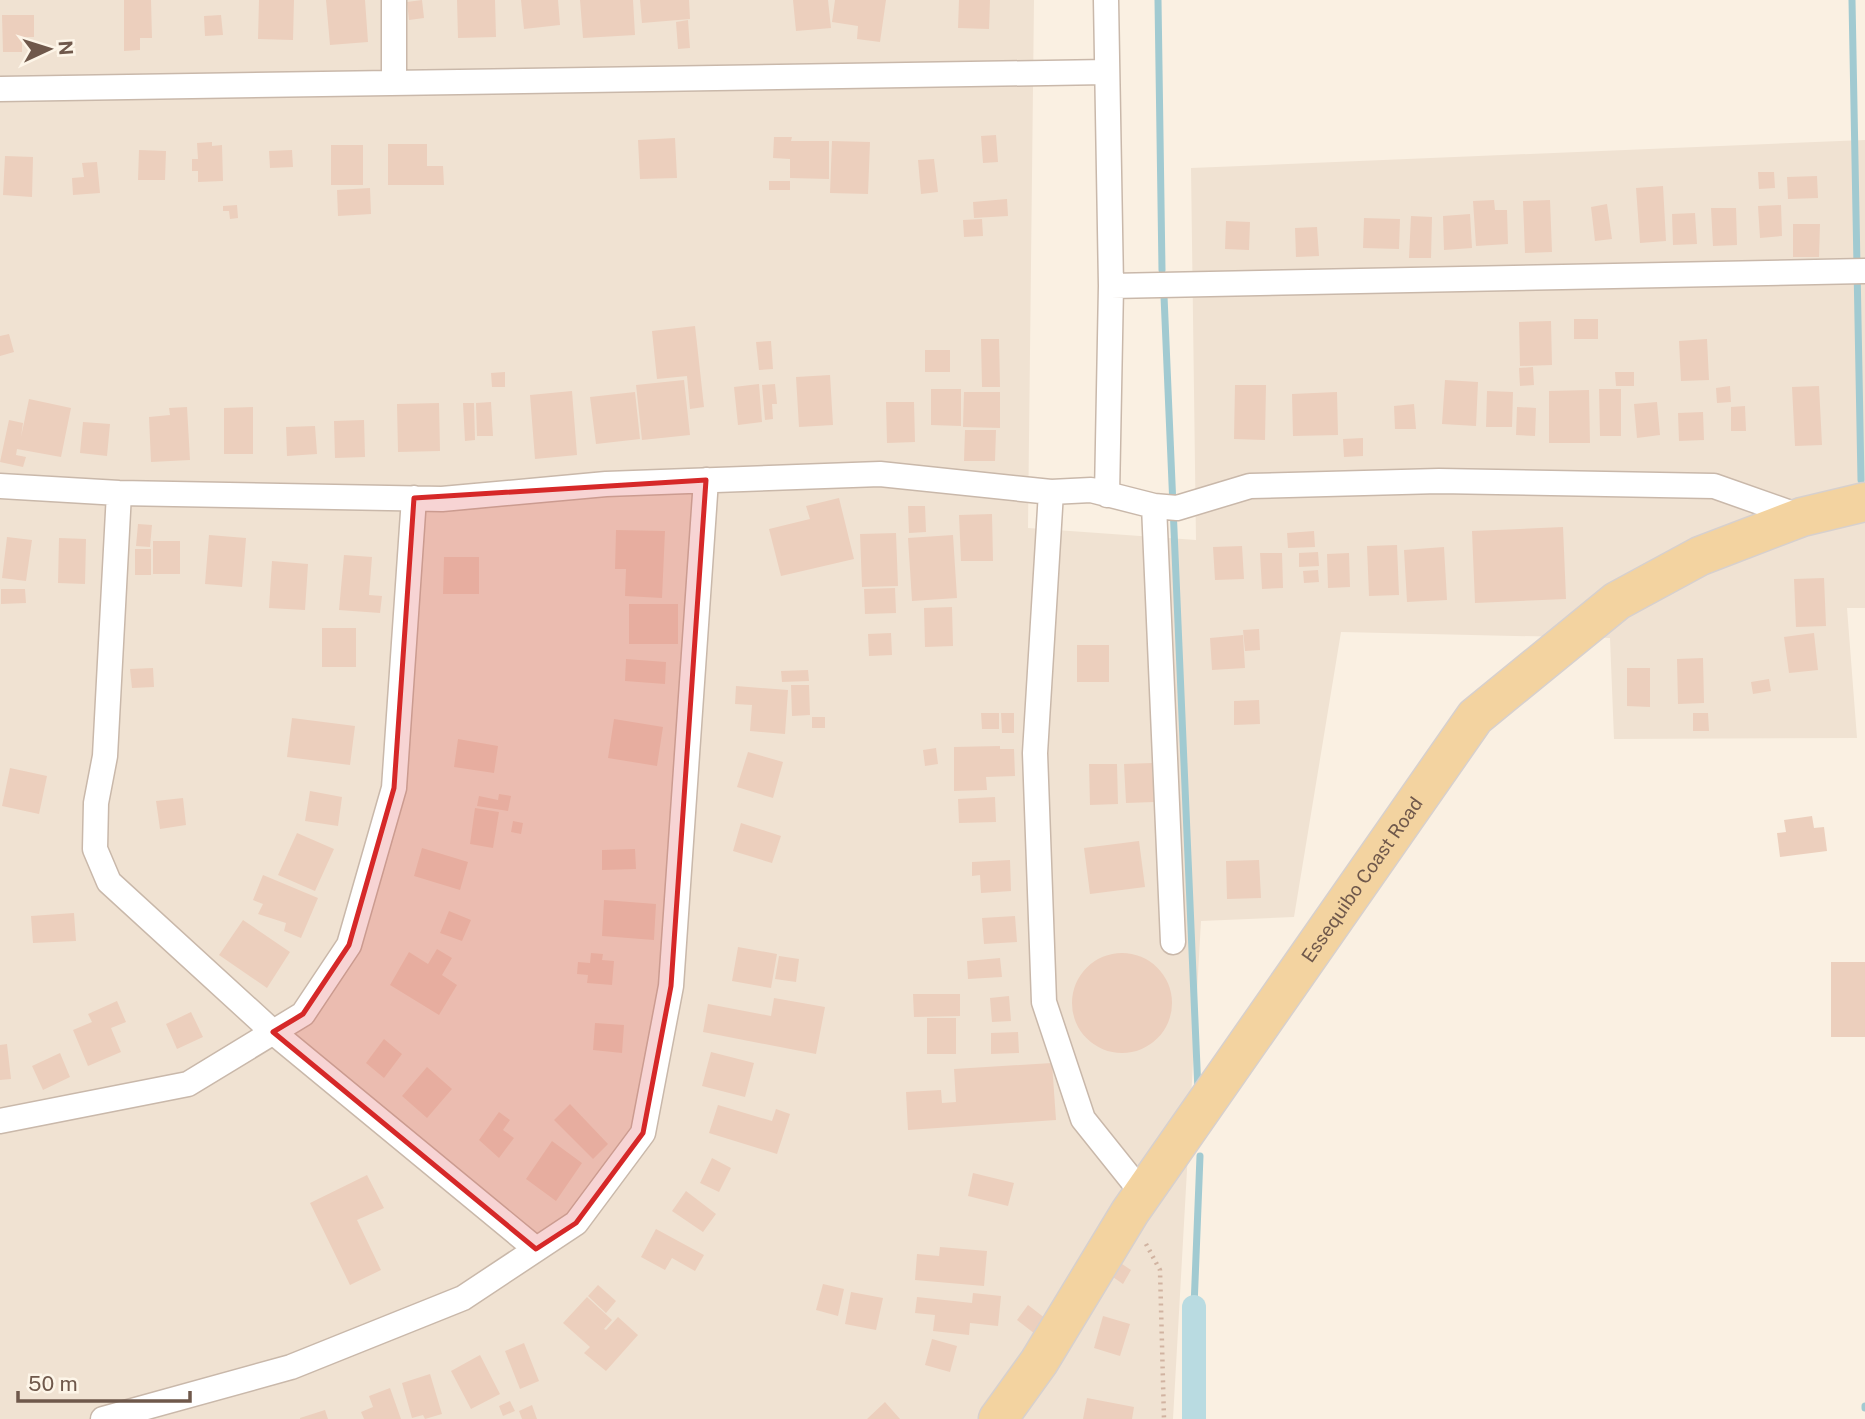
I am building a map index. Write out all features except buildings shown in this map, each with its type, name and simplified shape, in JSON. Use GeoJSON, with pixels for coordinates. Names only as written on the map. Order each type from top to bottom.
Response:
{"type":"FeatureCollection","features":[{"type":"Feature","properties":{"kind":"main road","name":"Essequibo Coast Road"},"geometry":{"type":"LineString","coordinates":[[998,1419],[1039,1362],[1136,1203],[1475,717],[1617,601],[1700,556],[1802,517],[1865,502]]}},
{"type":"Feature","properties":{"kind":"street"},"geometry":{"type":"LineString","coordinates":[[394,0],[394,83]]}},
{"type":"Feature","properties":{"kind":"street"},"geometry":{"type":"LineString","coordinates":[[1106,0],[1111,286],[1107,495]]}},
{"type":"Feature","properties":{"kind":"street"},"geometry":{"type":"LineString","coordinates":[[0,89],[1107,72]]}},
{"type":"Feature","properties":{"kind":"street"},"geometry":{"type":"LineString","coordinates":[[1111,286],[1865,271]]}},
{"type":"Feature","properties":{"kind":"street"},"geometry":{"type":"LineString","coordinates":[[0,486],[119,493],[442,499],[606,484],[880,474],[1051,492],[1091,489],[1154,506],[1177,508],[1250,486],[1439,481],[1714,486],[1802,517]]}},
{"type":"Feature","properties":{"kind":"street"},"geometry":{"type":"LineString","coordinates":[[103,1419],[290,1367],[463,1298],[576,1223],[643,1133],[671,986],[706,480]]}},
{"type":"Feature","properties":{"kind":"street"},"geometry":{"type":"LineString","coordinates":[[1051,492],[1035,753],[1044,1002],[1083,1119],[1136,1203]]}},
{"type":"Feature","properties":{"kind":"street"},"geometry":{"type":"LineString","coordinates":[[119,493],[105,756],[96,803],[95,849],[109,883],[273,1032],[536,1249]]}},
{"type":"Feature","properties":{"kind":"street"},"geometry":{"type":"LineString","coordinates":[[0,1121],[188,1084],[303,1014],[349,945],[394,788],[414,498]]}},
{"type":"Feature","properties":{"kind":"street"},"geometry":{"type":"LineString","coordinates":[[1154,506],[1173,943]]}},
{"type":"Feature","properties":{"kind":"path"},"geometry":{"type":"LineString","coordinates":[[1136,1203],[1160,1270],[1164,1419]]}},
{"type":"Feature","properties":{"kind":"highlighted area"},"geometry":{"type":"Polygon","coordinates":[[[706,480],[671,986],[643,1133],[576,1223],[536,1249],[273,1032],[303,1014],[349,945],[394,788],[414,498],[706,480]]]}},
{"type":"Feature","properties":{"kind":"shaded area"},"geometry":{"type":"Polygon","coordinates":[[[0,0],[1034,0],[1028,528],[1196,540],[1191,168],[1865,140],[1865,608],[1847,608],[1857,738],[1614,739],[1610,638],[1341,632],[1294,917],[1201,921],[1173,1419],[0,1419],[0,0]]]}},
{"type":"Feature","properties":{"kind":"waterway"},"geometry":{"type":"LineString","coordinates":[[1158,0],[1162,270]]}},
{"type":"Feature","properties":{"kind":"waterway"},"geometry":{"type":"LineString","coordinates":[[1852,0],[1861,480]]}},
{"type":"Feature","properties":{"kind":"waterway"},"geometry":{"type":"LineString","coordinates":[[1164,296],[1198,1091]]}},
{"type":"Feature","properties":{"kind":"waterway"},"geometry":{"type":"LineString","coordinates":[[1194,1307],[1200,1156]]}},
{"type":"Feature","properties":{"kind":"waterway"},"geometry":{"type":"LineString","coordinates":[[1194,1307],[1194,1419]]}}]}
